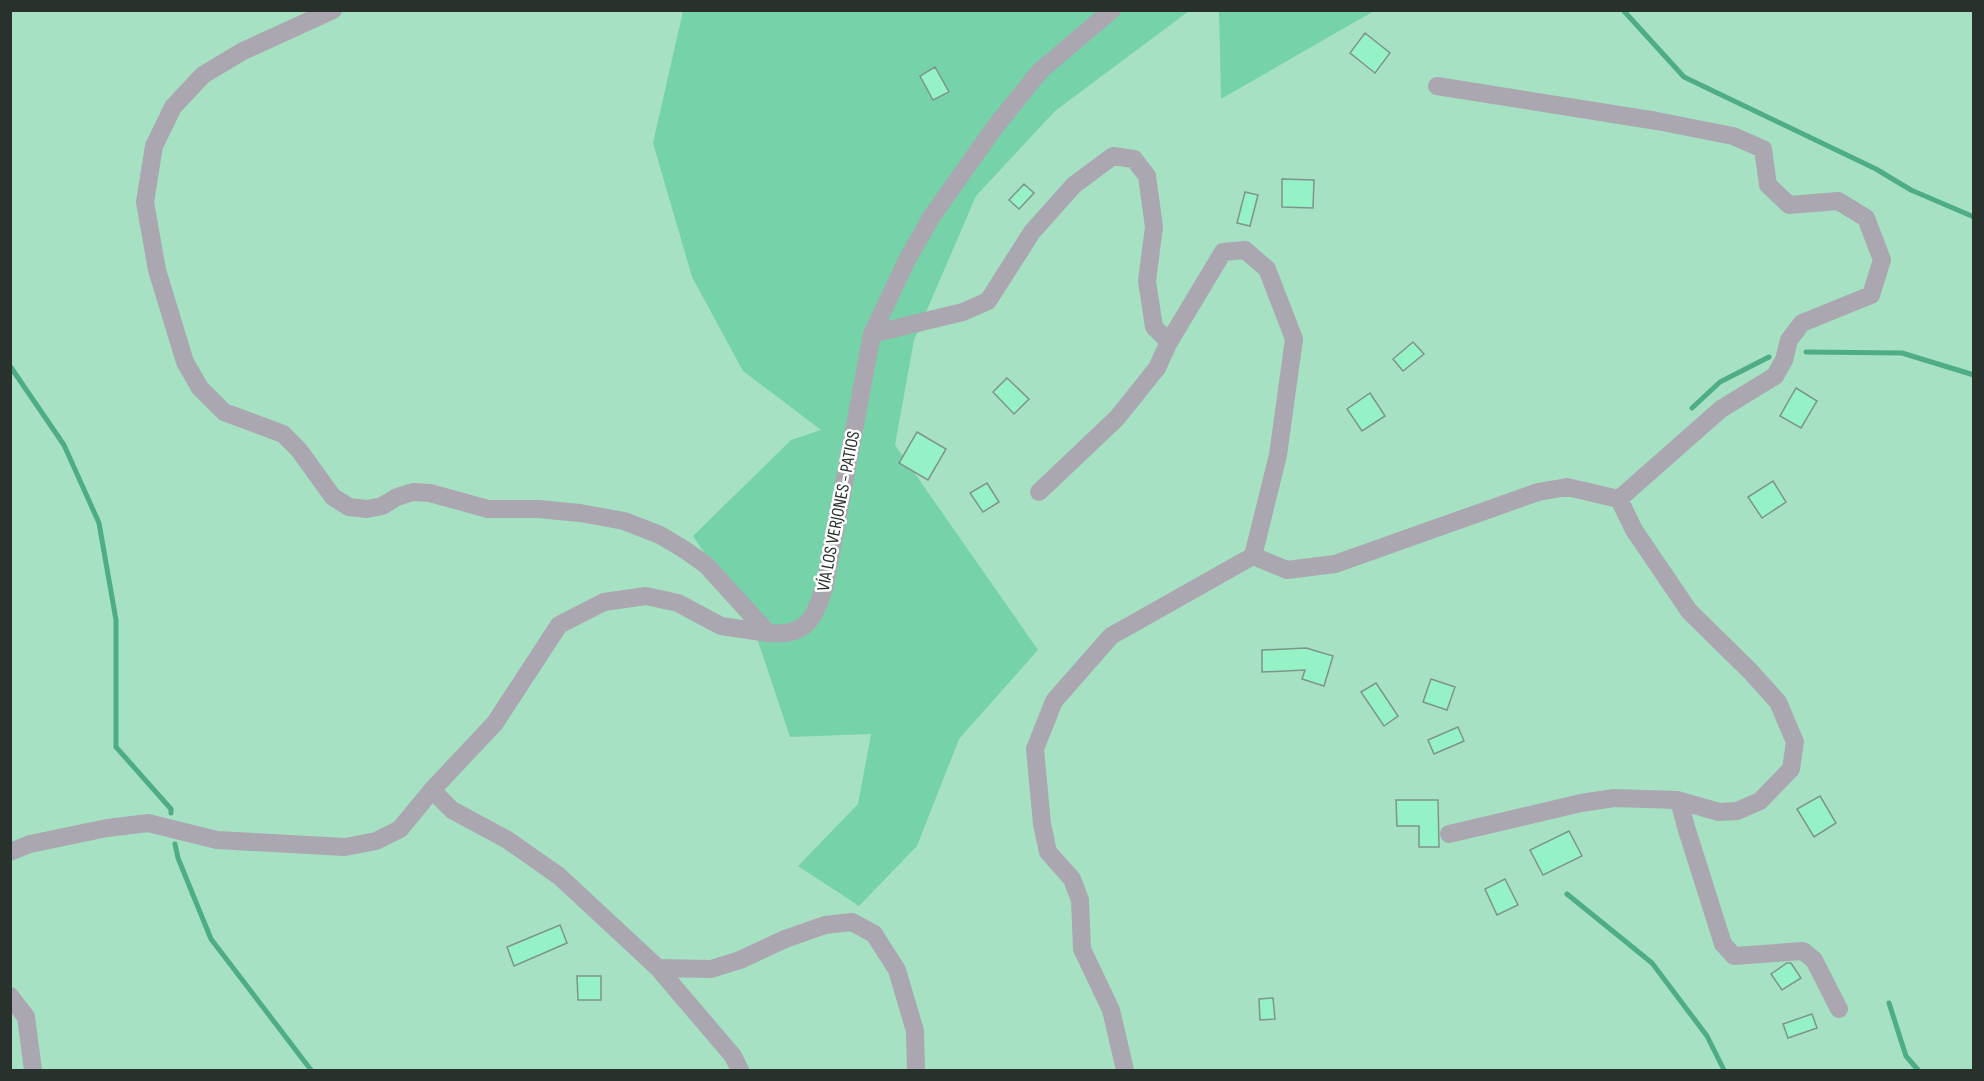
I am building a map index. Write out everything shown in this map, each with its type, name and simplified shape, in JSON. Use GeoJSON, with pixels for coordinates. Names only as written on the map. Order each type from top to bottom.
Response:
{"type":"FeatureCollection","features":[{"type":"Feature","properties":{"kind":"street"},"geometry":{"type":"LineString","coordinates":[[333,10],[243,51],[203,75],[173,107],[154,146],[146,202],[157,270],[185,362],[200,388],[224,412],[282,434],[299,450],[333,497],[349,507],[367,509],[382,506],[397,497],[413,492],[430,493],[488,509],[538,509],[580,513],[624,521],[660,536],[686,550],[706,565],[768,633]]}},
{"type":"Feature","properties":{"kind":"street","name":"VÍA LOS VERJONES - PATIOS"},"geometry":{"type":"LineString","coordinates":[[10,852],[30,844],[107,828],[148,823],[217,840],[345,847],[376,841],[400,829],[432,790],[495,723],[559,625],[604,603],[646,596],[678,603],[721,626],[782,634],[803,627],[814,616],[825,585],[872,334],[907,260],[932,216],[995,127],[1040,71],[1112,10]]}},
{"type":"Feature","properties":{"kind":"street"},"geometry":{"type":"LineString","coordinates":[[1437,86],[1657,121],[1733,136],[1762,149],[1768,185],[1788,205],[1838,201],[1866,218],[1882,260],[1871,295],[1802,323],[1788,340],[1784,360],[1775,376],[1721,409],[1619,499]]}},
{"type":"Feature","properties":{"kind":"street"},"geometry":{"type":"LineString","coordinates":[[872,334],[963,312],[988,301],[1032,232],[1074,185],[1113,156],[1134,159],[1147,176],[1154,227],[1147,281],[1154,327],[1169,342]]}},
{"type":"Feature","properties":{"kind":"street"},"geometry":{"type":"LineString","coordinates":[[1039,492],[1116,418],[1157,368],[1169,342],[1223,252],[1245,250],[1267,269],[1294,339],[1278,455],[1253,556],[1111,636],[1054,701],[1035,749],[1042,824],[1048,852],[1072,879],[1080,900],[1082,949],[1111,1010],[1125,1071]]}},
{"type":"Feature","properties":{"kind":"street"},"geometry":{"type":"LineString","coordinates":[[1253,556],[1287,570],[1335,564],[1538,492],[1567,487],[1619,499]]}},
{"type":"Feature","properties":{"kind":"street"},"geometry":{"type":"LineString","coordinates":[[1449,834],[1614,798],[1677,800],[1719,812],[1737,811],[1760,801],[1791,769],[1795,742],[1778,702],[1689,611],[1634,530],[1619,499]]}},
{"type":"Feature","properties":{"kind":"street"},"geometry":{"type":"LineString","coordinates":[[432,790],[452,810],[506,839],[559,876],[658,968],[733,1056],[740,1071]]}},
{"type":"Feature","properties":{"kind":"street"},"geometry":{"type":"LineString","coordinates":[[1677,800],[1723,944],[1734,956],[1803,951],[1814,960],[1839,1009]]}},
{"type":"Feature","properties":{"kind":"street"},"geometry":{"type":"LineString","coordinates":[[658,968],[711,969],[740,960],[785,939],[825,925],[852,922],[874,934],[897,970],[915,1031],[916,1071]]}},
{"type":"Feature","properties":{"kind":"street"},"geometry":{"type":"LineString","coordinates":[[10,996],[26,1017],[33,1071]]}},
{"type":"Feature","properties":{"kind":"green space"},"geometry":{"type":"Polygon","coordinates":[[[1219,10],[1374,11],[1221,99],[1219,10]]]}},
{"type":"Feature","properties":{"kind":"green space"},"geometry":{"type":"Polygon","coordinates":[[[11,11],[1973,11],[1973,1070],[11,1070],[11,11]]]}},
{"type":"Feature","properties":{"kind":"green space"},"geometry":{"type":"Polygon","coordinates":[[[683,11],[1189,11],[1055,111],[976,196],[914,340],[895,445],[1038,650],[959,739],[917,846],[859,906],[798,866],[858,804],[871,734],[790,737],[753,626],[693,536],[791,440],[821,430],[743,371],[692,277],[653,143],[683,11]]]}},
{"type":"Feature","properties":{"kind":"building"},"geometry":{"type":"Polygon","coordinates":[[[1365,33],[1390,53],[1375,73],[1350,53],[1365,33]]]}},
{"type":"Feature","properties":{"kind":"building"},"geometry":{"type":"Polygon","coordinates":[[[935,67],[949,92],[933,100],[920,76],[935,67]]]}},
{"type":"Feature","properties":{"kind":"building"},"geometry":{"type":"Polygon","coordinates":[[[1282,179],[1314,180],[1313,208],[1282,207],[1282,179]]]}},
{"type":"Feature","properties":{"kind":"building"},"geometry":{"type":"Polygon","coordinates":[[[1024,184],[1034,193],[1019,209],[1009,200],[1024,184]]]}},
{"type":"Feature","properties":{"kind":"building"},"geometry":{"type":"Polygon","coordinates":[[[1245,192],[1258,195],[1250,226],[1237,223],[1245,192]]]}},
{"type":"Feature","properties":{"kind":"building"},"geometry":{"type":"Polygon","coordinates":[[[1413,342],[1424,354],[1403,371],[1393,359],[1413,342]]]}},
{"type":"Feature","properties":{"kind":"building"},"geometry":{"type":"Polygon","coordinates":[[[1007,378],[1029,399],[1014,414],[993,392],[1007,378]]]}},
{"type":"Feature","properties":{"kind":"building"},"geometry":{"type":"Polygon","coordinates":[[[1796,388],[1817,401],[1801,428],[1780,416],[1796,388]]]}},
{"type":"Feature","properties":{"kind":"building"},"geometry":{"type":"Polygon","coordinates":[[[1370,393],[1385,416],[1362,431],[1347,409],[1370,393]]]}},
{"type":"Feature","properties":{"kind":"building"},"geometry":{"type":"Polygon","coordinates":[[[917,432],[946,449],[928,480],[899,463],[917,432]]]}},
{"type":"Feature","properties":{"kind":"building"},"geometry":{"type":"Polygon","coordinates":[[[1773,481],[1786,502],[1762,518],[1748,497],[1773,481]]]}},
{"type":"Feature","properties":{"kind":"building"},"geometry":{"type":"Polygon","coordinates":[[[987,483],[999,502],[983,512],[970,493],[987,483]]]}},
{"type":"Feature","properties":{"kind":"building"},"geometry":{"type":"Polygon","coordinates":[[[1306,648],[1333,656],[1324,686],[1302,679],[1305,670],[1262,672],[1262,650],[1306,648]]]}},
{"type":"Feature","properties":{"kind":"building"},"geometry":{"type":"Polygon","coordinates":[[[1431,679],[1455,687],[1447,710],[1423,702],[1431,679]]]}},
{"type":"Feature","properties":{"kind":"building"},"geometry":{"type":"Polygon","coordinates":[[[1376,683],[1398,716],[1384,726],[1361,692],[1376,683]]]}},
{"type":"Feature","properties":{"kind":"building"},"geometry":{"type":"Polygon","coordinates":[[[1458,727],[1464,741],[1434,754],[1428,740],[1458,727]]]}},
{"type":"Feature","properties":{"kind":"building"},"geometry":{"type":"Polygon","coordinates":[[[1820,796],[1836,823],[1814,837],[1797,809],[1820,796]]]}},
{"type":"Feature","properties":{"kind":"building"},"geometry":{"type":"Polygon","coordinates":[[[1396,800],[1438,800],[1439,847],[1419,847],[1419,826],[1397,826],[1396,800]]]}},
{"type":"Feature","properties":{"kind":"building"},"geometry":{"type":"Polygon","coordinates":[[[1569,831],[1582,856],[1543,875],[1530,850],[1569,831]]]}},
{"type":"Feature","properties":{"kind":"building"},"geometry":{"type":"Polygon","coordinates":[[[1505,879],[1518,905],[1497,915],[1485,889],[1505,879]]]}},
{"type":"Feature","properties":{"kind":"building"},"geometry":{"type":"Polygon","coordinates":[[[560,925],[567,943],[514,966],[507,947],[560,925]]]}},
{"type":"Feature","properties":{"kind":"building"},"geometry":{"type":"Polygon","coordinates":[[[1787,963],[1791,963],[1801,978],[1782,990],[1771,974],[1787,963]]]}},
{"type":"Feature","properties":{"kind":"building"},"geometry":{"type":"Polygon","coordinates":[[[577,976],[601,976],[601,1000],[578,1000],[577,976]]]}},
{"type":"Feature","properties":{"kind":"building"},"geometry":{"type":"Polygon","coordinates":[[[1273,998],[1275,1019],[1260,1020],[1259,999],[1273,998]]]}},
{"type":"Feature","properties":{"kind":"building"},"geometry":{"type":"Polygon","coordinates":[[[1812,1014],[1817,1028],[1788,1038],[1783,1024],[1812,1014]]]}},
{"type":"Feature","properties":{"kind":"waterway"},"geometry":{"type":"LineString","coordinates":[[1623,10],[1684,77],[1876,169],[1911,190],[1974,217]]}},
{"type":"Feature","properties":{"kind":"waterway"},"geometry":{"type":"LineString","coordinates":[[1806,352],[1902,353],[1974,375]]}},
{"type":"Feature","properties":{"kind":"waterway"},"geometry":{"type":"LineString","coordinates":[[1692,408],[1720,382],[1769,357]]}},
{"type":"Feature","properties":{"kind":"waterway"},"geometry":{"type":"LineString","coordinates":[[10,366],[64,445],[99,523],[116,620],[116,747],[171,809],[171,813]]}},
{"type":"Feature","properties":{"kind":"waterway"},"geometry":{"type":"LineString","coordinates":[[175,844],[178,858],[211,939],[311,1070]]}},
{"type":"Feature","properties":{"kind":"waterway"},"geometry":{"type":"LineString","coordinates":[[1567,894],[1652,963],[1707,1036],[1724,1070]]}},
{"type":"Feature","properties":{"kind":"waterway"},"geometry":{"type":"LineString","coordinates":[[1889,1003],[1906,1056],[1918,1070]]}}]}
